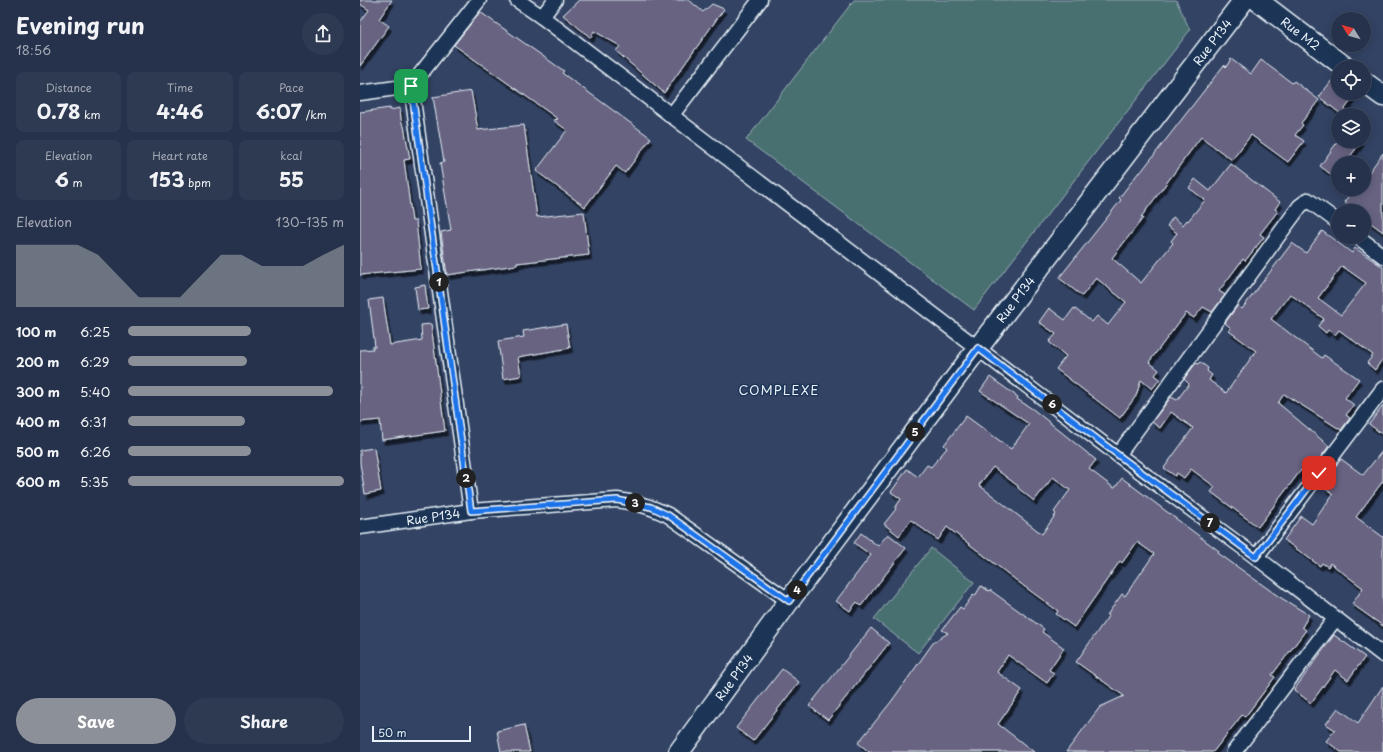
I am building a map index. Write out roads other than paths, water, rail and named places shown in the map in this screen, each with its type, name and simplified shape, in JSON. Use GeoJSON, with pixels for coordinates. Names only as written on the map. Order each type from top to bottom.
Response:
{"type":"FeatureCollection","features":[{"type":"Feature","properties":{"kind":"street"},"geometry":{"type":"LineString","coordinates":[[360,93],[411,86],[479,0]]}},
{"type":"Feature","properties":{"kind":"street"},"geometry":{"type":"LineString","coordinates":[[517,0],[542,17],[1118,455],[1256,557],[1383,655]]}},
{"type":"Feature","properties":{"kind":"street"},"geometry":{"type":"LineString","coordinates":[[542,17],[555,0]]}},
{"type":"Feature","properties":{"kind":"street"},"geometry":{"type":"LineString","coordinates":[[671,116],[760,0]]}},
{"type":"Feature","properties":{"kind":"street","name":"Rue P134"},"geometry":{"type":"LineString","coordinates":[[684,750],[789,601],[978,348],[1244,0]]}},
{"type":"Feature","properties":{"kind":"street","name":"Rue M2"},"geometry":{"type":"LineString","coordinates":[[1257,0],[1336,60]]}},
{"type":"Feature","properties":{"kind":"street"},"geometry":{"type":"LineString","coordinates":[[411,86],[471,511]]}},
{"type":"Feature","properties":{"kind":"street"},"geometry":{"type":"LineString","coordinates":[[1371,87],[1383,96]]}},
{"type":"Feature","properties":{"kind":"street"},"geometry":{"type":"LineString","coordinates":[[1118,455],[1300,206],[1308,200],[1331,217]]}},
{"type":"Feature","properties":{"kind":"street"},"geometry":{"type":"LineString","coordinates":[[1367,244],[1383,256]]}},
{"type":"Feature","properties":{"kind":"street"},"geometry":{"type":"LineString","coordinates":[[1256,557],[1383,389]]}},
{"type":"Feature","properties":{"kind":"street","name":"Rue P134"},"geometry":{"type":"LineString","coordinates":[[360,527],[471,511],[617,500],[651,507],[668,515],[789,601]]}},
{"type":"Feature","properties":{"kind":"street"},"geometry":{"type":"LineString","coordinates":[[1234,752],[1335,619]]}},
{"type":"Feature","properties":{"kind":"district","name":"COMPLEXE"},"geometry":{"type":"Point","coordinates":[779,389]}}]}
